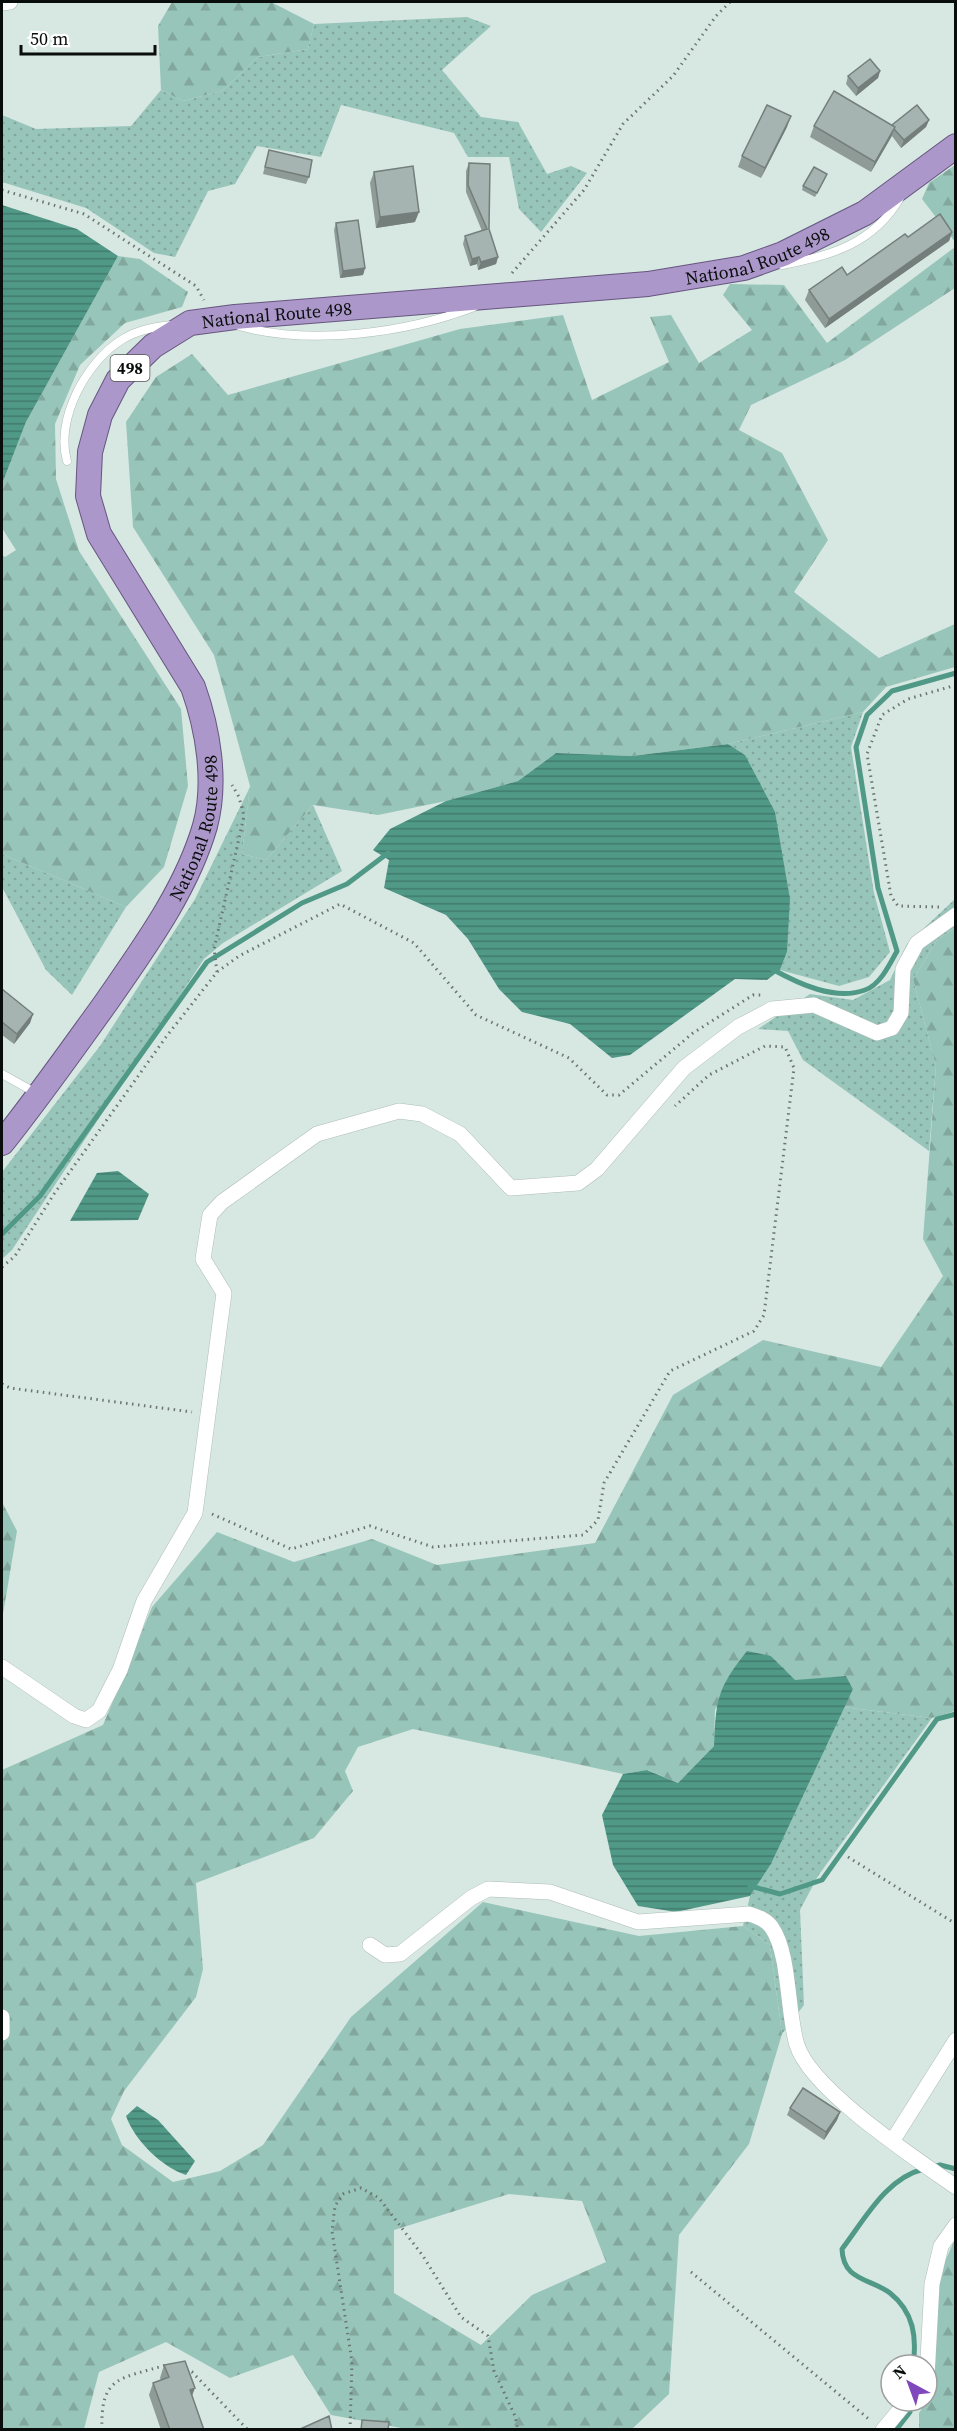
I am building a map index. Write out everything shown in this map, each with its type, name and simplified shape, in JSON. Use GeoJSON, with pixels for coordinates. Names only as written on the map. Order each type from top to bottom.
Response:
{"type":"FeatureCollection","features":[{"type":"Feature","properties":{"kind":"highway","name":"National Route 498"},"geometry":{"type":"LineString","coordinates":[[2,1143],[40,1095],[167,910],[189,867],[205,824],[209,749],[203,714],[193,687],[99,534],[87,496],[90,452],[100,415],[118,380],[153,346],[190,323],[214,319],[648,284],[744,268],[783,254],[865,213],[956,146]]}},
{"type":"Feature","properties":{"kind":"street"},"geometry":{"type":"LineString","coordinates":[[2,3],[10,2]]}},
{"type":"Feature","properties":{"kind":"street"},"geometry":{"type":"LineString","coordinates":[[2,1667],[74,1716],[86,1720],[99,1712],[120,1670],[144,1601],[195,1513],[224,1293],[203,1258],[210,1215],[222,1202],[317,1134],[399,1111],[422,1114],[459,1134],[511,1188],[578,1183],[597,1169],[684,1068],[738,1027],[772,1009],[814,1005],[877,1033],[892,1028],[901,1013],[903,969],[917,943],[950,911]]}},
{"type":"Feature","properties":{"kind":"street"},"geometry":{"type":"LineString","coordinates":[[370,1945],[386,1955],[400,1954],[471,1898],[488,1889],[550,1892],[638,1922],[749,1914],[761,1918],[772,1928],[779,1944],[797,2046],[812,2074],[833,2095],[956,2187]]}},
{"type":"Feature","properties":{"kind":"street"},"geometry":{"type":"LineString","coordinates":[[2,2017],[2,2033]]}},
{"type":"Feature","properties":{"kind":"street"},"geometry":{"type":"LineString","coordinates":[[893,2140],[956,2040]]}},
{"type":"Feature","properties":{"kind":"street"},"geometry":{"type":"LineString","coordinates":[[928,2353],[932,2284],[941,2246],[956,2225]]}},
{"type":"Feature","properties":{"kind":"street"},"geometry":{"type":"LineString","coordinates":[[877,2425],[892,2413]]}},
{"type":"Feature","properties":{"kind":"lane"},"geometry":{"type":"LineString","coordinates":[[67,462],[63,446],[67,420],[77,394],[98,362],[122,340],[146,328],[190,323]]}},
{"type":"Feature","properties":{"kind":"lane"},"geometry":{"type":"LineString","coordinates":[[2,1074],[40,1095]]}},
{"type":"Feature","properties":{"kind":"path"},"geometry":{"type":"LineString","coordinates":[[504,296],[511,275],[584,190],[623,124],[673,76],[716,16],[730,2]]}},
{"type":"Feature","properties":{"kind":"path"},"geometry":{"type":"LineString","coordinates":[[2,190],[84,214],[196,285],[214,319]]}},
{"type":"Feature","properties":{"kind":"path"},"geometry":{"type":"LineString","coordinates":[[950,911],[898,906],[891,896],[867,754],[882,715],[908,699],[956,685]]}},
{"type":"Feature","properties":{"kind":"path"},"geometry":{"type":"LineString","coordinates":[[216,972],[214,949],[244,816],[239,796],[227,778]]}},
{"type":"Feature","properties":{"kind":"path"},"geometry":{"type":"LineString","coordinates":[[2,1267],[15,1256],[54,1194],[166,1037],[216,972],[239,956],[340,904],[414,943],[476,1015],[570,1058],[607,1095],[619,1095],[693,1033],[753,995],[764,995]]}},
{"type":"Feature","properties":{"kind":"path"},"geometry":{"type":"LineString","coordinates":[[195,1513],[208,1513],[291,1549],[370,1526],[433,1547],[583,1535],[598,1520],[604,1483],[670,1371],[754,1331],[764,1316],[795,1068],[785,1047],[765,1046],[709,1076],[668,1112]]}},
{"type":"Feature","properties":{"kind":"path"},"geometry":{"type":"LineString","coordinates":[[2,1384],[10,1388],[208,1414]]}},
{"type":"Feature","properties":{"kind":"path"},"geometry":{"type":"LineString","coordinates":[[848,1857],[956,1924]]}},
{"type":"Feature","properties":{"kind":"path"},"geometry":{"type":"LineString","coordinates":[[350,2430],[352,2362],[332,2231],[335,2206],[343,2194],[361,2188],[379,2198],[423,2256],[461,2317],[488,2336],[494,2371],[515,2416],[518,2430]]}},
{"type":"Feature","properties":{"kind":"path"},"geometry":{"type":"LineString","coordinates":[[691,2272],[877,2425]]}},
{"type":"Feature","properties":{"kind":"path"},"geometry":{"type":"LineString","coordinates":[[102,2430],[101,2405],[105,2391],[116,2381],[170,2364]]}},
{"type":"Feature","properties":{"kind":"path"},"geometry":{"type":"LineString","coordinates":[[181,2368],[192,2372],[248,2430]]}},
{"type":"Feature","properties":{"kind":"green space"},"geometry":{"type":"Polygon","coordinates":[[[172,2],[271,2],[314,24],[308,49],[258,57],[222,91],[183,101],[161,90],[158,26],[172,2]]]}},
{"type":"Feature","properties":{"kind":"green space"},"geometry":{"type":"Polygon","coordinates":[[[467,17],[491,26],[442,70],[481,117],[518,122],[547,174],[571,166],[587,173],[541,232],[519,209],[509,157],[468,157],[454,133],[341,105],[321,157],[257,146],[235,184],[208,191],[175,257],[154,253],[86,208],[2,182],[2,115],[36,129],[131,126],[161,90],[183,101],[222,91],[258,57],[308,49],[314,24],[467,17]]]}},
{"type":"Feature","properties":{"kind":"green space"},"geometry":{"type":"Polygon","coordinates":[[[955,165],[955,242],[922,199],[929,183],[955,165]]]}},
{"type":"Feature","properties":{"kind":"green space"},"geometry":{"type":"Polygon","coordinates":[[[955,247],[955,288],[845,360],[751,405],[739,430],[782,453],[828,540],[794,592],[879,658],[955,624],[955,667],[886,687],[863,712],[728,744],[632,756],[556,753],[518,781],[446,801],[378,815],[313,805],[266,860],[242,854],[250,786],[214,655],[133,527],[126,422],[156,377],[192,354],[228,395],[460,329],[563,315],[592,400],[669,362],[650,317],[671,315],[699,363],[752,330],[723,295],[730,284],[784,285],[827,343],[955,247]]]}},
{"type":"Feature","properties":{"kind":"green space"},"geometry":{"type":"Polygon","coordinates":[[[118,256],[140,259],[188,292],[182,307],[125,323],[80,365],[55,424],[56,479],[79,551],[181,709],[188,786],[164,867],[126,907],[2,854],[2,555],[5,557],[16,550],[2,528],[2,484],[26,422],[118,256]]]}},
{"type":"Feature","properties":{"kind":"green space"},"geometry":{"type":"Polygon","coordinates":[[[863,712],[851,747],[874,893],[890,952],[869,977],[839,986],[780,970],[787,952],[745,755],[728,744],[863,712]]]}},
{"type":"Feature","properties":{"kind":"green space"},"geometry":{"type":"Polygon","coordinates":[[[250,787],[242,854],[266,860],[313,805],[342,871],[223,943],[204,959],[12,1250],[2,1259],[2,1172],[100,1046],[195,899],[250,787]]]}},
{"type":"Feature","properties":{"kind":"green space"},"geometry":{"type":"Polygon","coordinates":[[[2,854],[126,907],[72,995],[46,970],[2,887],[2,854]]]}},
{"type":"Feature","properties":{"kind":"green space"},"geometry":{"type":"Polygon","coordinates":[[[955,899],[955,928],[937,940],[913,979],[936,1066],[929,1151],[803,1060],[788,1031],[758,1029],[810,994],[853,1000],[890,980],[907,944],[955,899]]]}},
{"type":"Feature","properties":{"kind":"green space"},"geometry":{"type":"Polygon","coordinates":[[[955,928],[955,1711],[932,1718],[843,1707],[853,1689],[846,1676],[795,1681],[771,1656],[715,1709],[714,1746],[678,1783],[648,1770],[623,1774],[413,1729],[358,1747],[345,1771],[353,1791],[314,1838],[196,1883],[203,1969],[196,1997],[124,2091],[111,2119],[122,2145],[173,2182],[220,2171],[263,2145],[351,2017],[483,1902],[639,1936],[743,1926],[770,1945],[782,2034],[749,2144],[679,2235],[669,2394],[632,2429],[412,2430],[331,2415],[293,2355],[230,2378],[166,2342],[99,2372],[84,2429],[2,2429],[2,1770],[103,1725],[152,1607],[217,1532],[294,1562],[372,1539],[437,1565],[595,1543],[673,1395],[763,1340],[881,1367],[943,1276],[923,1239],[936,1066],[913,979],[937,940],[955,928]],[[509,2194],[394,2230],[394,2293],[481,2345],[532,2295],[606,2262],[582,2201],[509,2194]]]}},
{"type":"Feature","properties":{"kind":"green space"},"geometry":{"type":"Polygon","coordinates":[[[2,1502],[17,1531],[2,1620],[2,1502]]]}},
{"type":"Feature","properties":{"kind":"green space"},"geometry":{"type":"Polygon","coordinates":[[[843,1707],[932,1718],[818,1876],[800,1910],[804,2005],[782,2034],[770,1945],[743,1926],[750,1896],[771,1864],[843,1707]]]}},
{"type":"Feature","properties":{"kind":"green space"},"geometry":{"type":"Polygon","coordinates":[[[955,2239],[955,2429],[919,2429],[919,2413],[939,2413],[939,2353],[934,2353],[937,2279],[955,2239]]]}},
{"type":"Feature","properties":{"kind":"shaded area"},"geometry":{"type":"Polygon","coordinates":[[[2,205],[77,229],[118,256],[26,422],[2,484],[2,205]]]}},
{"type":"Feature","properties":{"kind":"shaded area"},"geometry":{"type":"Polygon","coordinates":[[[728,744],[745,755],[775,812],[790,899],[787,952],[780,970],[767,980],[735,979],[630,1055],[612,1058],[570,1024],[522,1012],[499,989],[468,939],[446,915],[384,888],[389,860],[373,850],[390,829],[446,801],[518,781],[556,753],[632,756],[728,744]]]}},
{"type":"Feature","properties":{"kind":"shaded area"},"geometry":{"type":"Polygon","coordinates":[[[118,1171],[149,1194],[138,1220],[70,1221],[97,1173],[118,1171]]]}},
{"type":"Feature","properties":{"kind":"shaded area"},"geometry":{"type":"Polygon","coordinates":[[[747,1651],[771,1656],[795,1680],[846,1676],[853,1689],[771,1864],[750,1896],[676,1912],[638,1906],[613,1865],[602,1815],[623,1774],[647,1770],[678,1783],[714,1746],[717,1705],[720,1695],[729,1675],[747,1651]]]}},
{"type":"Feature","properties":{"kind":"shaded area"},"geometry":{"type":"Polygon","coordinates":[[[137,2106],[158,2120],[195,2161],[186,2175],[168,2166],[150,2152],[136,2135],[126,2116],[137,2106]]]}},
{"type":"Feature","properties":{"kind":"building"},"geometry":{"type":"Polygon","coordinates":[[[870,59],[880,71],[858,88],[848,76],[870,59]]]}},
{"type":"Feature","properties":{"kind":"building"},"geometry":{"type":"Polygon","coordinates":[[[834,91],[895,127],[875,162],[814,126],[834,91]]]}},
{"type":"Feature","properties":{"kind":"building"},"geometry":{"type":"Polygon","coordinates":[[[767,105],[791,116],[765,168],[742,156],[767,105]]]}},
{"type":"Feature","properties":{"kind":"building"},"geometry":{"type":"Polygon","coordinates":[[[917,105],[929,120],[904,140],[892,125],[917,105]]]}},
{"type":"Feature","properties":{"kind":"building"},"geometry":{"type":"Polygon","coordinates":[[[269,150],[312,160],[309,177],[265,167],[269,150]]]}},
{"type":"Feature","properties":{"kind":"building"},"geometry":{"type":"Polygon","coordinates":[[[469,163],[490,164],[489,229],[498,257],[481,262],[479,257],[472,259],[465,236],[487,229],[468,185],[469,163]]]}},
{"type":"Feature","properties":{"kind":"building"},"geometry":{"type":"Polygon","coordinates":[[[413,166],[419,212],[380,217],[374,172],[413,166]]]}},
{"type":"Feature","properties":{"kind":"building"},"geometry":{"type":"Polygon","coordinates":[[[814,167],[827,174],[817,193],[803,186],[814,167]]]}},
{"type":"Feature","properties":{"kind":"building"},"geometry":{"type":"Polygon","coordinates":[[[940,214],[952,232],[829,319],[809,290],[842,267],[847,275],[905,234],[908,237],[940,214]]]}},
{"type":"Feature","properties":{"kind":"building"},"geometry":{"type":"Polygon","coordinates":[[[358,220],[365,268],[343,271],[336,223],[358,220]]]}},
{"type":"Feature","properties":{"kind":"building"},"geometry":{"type":"Polygon","coordinates":[[[2,989],[33,1014],[17,1034],[2,1022],[2,989]]]}},
{"type":"Feature","properties":{"kind":"building"},"geometry":{"type":"Polygon","coordinates":[[[803,2088],[840,2112],[826,2132],[790,2108],[803,2088]]]}},
{"type":"Feature","properties":{"kind":"building"},"geometry":{"type":"Polygon","coordinates":[[[185,2361],[195,2388],[190,2390],[204,2430],[170,2430],[153,2383],[169,2377],[164,2365],[185,2361]]]}},
{"type":"Feature","properties":{"kind":"building"},"geometry":{"type":"Polygon","coordinates":[[[329,2416],[332,2430],[298,2430],[329,2416]]]}},
{"type":"Feature","properties":{"kind":"building"},"geometry":{"type":"Polygon","coordinates":[[[362,2420],[389,2422],[388,2430],[361,2430],[362,2420]]]}},
{"type":"Feature","properties":{"kind":"waterway"},"geometry":{"type":"LineString","coordinates":[[772,969],[817,989],[853,993],[875,984],[888,968],[897,951],[878,888],[856,747],[867,715],[892,691],[956,673]]}},
{"type":"Feature","properties":{"kind":"waterway"},"geometry":{"type":"LineString","coordinates":[[2,1234],[40,1196],[207,962],[302,903],[347,884],[388,853]]}},
{"type":"Feature","properties":{"kind":"waterway"},"geometry":{"type":"LineString","coordinates":[[750,1886],[780,1894],[822,1880],[937,1719],[956,1714]]}},
{"type":"Feature","properties":{"kind":"waterway"},"geometry":{"type":"LineString","coordinates":[[933,2167],[940,2165],[956,2169]]}},
{"type":"Feature","properties":{"kind":"waterway"},"geometry":{"type":"LineString","coordinates":[[914,2353],[914,2335],[904,2308],[890,2293],[852,2273],[847,2267],[842,2249],[887,2190],[898,2181],[924,2169]]}},
{"type":"Feature","properties":{"kind":"waterway"},"geometry":{"type":"LineString","coordinates":[[896,2430],[909,2413]]}}]}
